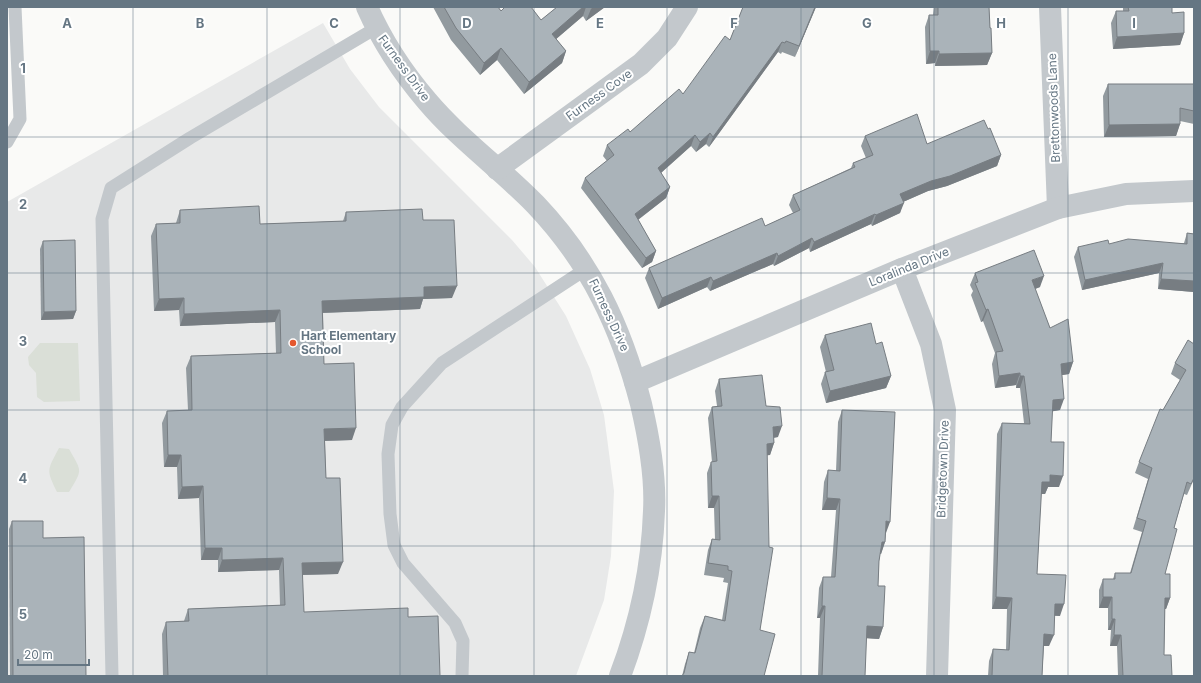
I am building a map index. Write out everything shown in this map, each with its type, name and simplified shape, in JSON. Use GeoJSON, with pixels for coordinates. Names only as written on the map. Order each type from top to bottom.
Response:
{"type":"FeatureCollection","features":[{"type":"Feature","properties":{"kind":"street","name":"Furness Drive"},"geometry":{"type":"LineString","coordinates":[[367,7],[376,28],[400,66],[427,102],[496,169],[536,205],[567,240],[604,298],[629,358],[645,423],[652,461],[654,508],[651,551],[644,594],[634,635],[620,676]]}},
{"type":"Feature","properties":{"kind":"street","name":"Furness Cove"},"geometry":{"type":"LineString","coordinates":[[496,169],[641,64],[667,38],[687,7]]}},
{"type":"Feature","properties":{"kind":"street","name":"Brettonwoods Lane"},"geometry":{"type":"LineString","coordinates":[[1050,7],[1058,208]]}},
{"type":"Feature","properties":{"kind":"street","name":"Loralinda Drive"},"geometry":{"type":"LineString","coordinates":[[635,382],[902,269],[1058,208],[1126,194],[1194,192]]}},
{"type":"Feature","properties":{"kind":"street","name":"Bridgetown Drive"},"geometry":{"type":"LineString","coordinates":[[902,269],[931,344],[945,410],[937,676]]}},
{"type":"Feature","properties":{"kind":"lane"},"geometry":{"type":"LineString","coordinates":[[7,142],[20,119],[15,7]]}},
{"type":"Feature","properties":{"kind":"lane"},"geometry":{"type":"LineString","coordinates":[[112,676],[102,219],[111,188],[190,138],[376,28]]}},
{"type":"Feature","properties":{"kind":"lane"},"geometry":{"type":"LineString","coordinates":[[462,676],[462,641],[454,623],[403,563],[394,545],[390,514],[388,454],[392,425],[402,407],[442,363],[586,269]]}},
{"type":"Feature","properties":{"kind":"shaded area","name":"Hart Elementary School"},"geometry":{"type":"Polygon","coordinates":[[[323,23],[350,69],[379,107],[512,240],[535,267],[566,316],[590,369],[604,415],[614,491],[611,556],[604,600],[576,676],[7,676],[7,202],[323,23]]]}},
{"type":"Feature","properties":{"kind":"shaded area"},"geometry":{"type":"Polygon","coordinates":[[[40,343],[78,343],[80,401],[44,402],[37,397],[36,373],[29,365],[28,357],[40,343]]]}},
{"type":"Feature","properties":{"kind":"shaded area"},"geometry":{"type":"Polygon","coordinates":[[[59,448],[69,449],[79,470],[77,479],[69,492],[57,492],[51,479],[49,470],[50,466],[59,448]]]}},
{"type":"Feature","properties":{"kind":"building"},"geometry":{"type":"Polygon","coordinates":[[[444,7],[498,7],[501,11],[505,7],[531,7],[541,20],[557,7],[583,7],[552,34],[566,51],[529,82],[501,48],[484,63],[456,28],[444,7]]]}},
{"type":"Feature","properties":{"kind":"building"},"geometry":{"type":"Polygon","coordinates":[[[743,7],[815,7],[799,46],[786,41],[785,43],[782,42],[713,137],[710,133],[700,142],[695,135],[658,168],[670,187],[635,214],[656,251],[646,258],[585,178],[614,155],[607,145],[628,129],[630,132],[679,89],[683,94],[725,36],[730,40],[743,7]]]}},
{"type":"Feature","properties":{"kind":"building"},"geometry":{"type":"Polygon","coordinates":[[[938,7],[989,7],[992,53],[939,54],[939,51],[930,51],[929,15],[938,15],[938,7]]]}},
{"type":"Feature","properties":{"kind":"building"},"geometry":{"type":"Polygon","coordinates":[[[1128,7],[1172,7],[1172,13],[1184,12],[1184,33],[1117,37],[1116,11],[1129,11],[1128,7]]]}},
{"type":"Feature","properties":{"kind":"building"},"geometry":{"type":"Polygon","coordinates":[[[1108,84],[1194,84],[1194,111],[1180,108],[1180,124],[1109,125],[1108,84]]]}},
{"type":"Feature","properties":{"kind":"building"},"geometry":{"type":"Polygon","coordinates":[[[917,114],[927,144],[984,120],[988,129],[990,128],[1001,155],[950,176],[931,181],[900,194],[904,203],[876,215],[875,214],[814,242],[812,238],[778,256],[777,253],[713,281],[711,277],[662,298],[649,268],[762,218],[765,226],[800,210],[793,195],[855,167],[853,163],[873,155],[865,136],[917,114]]]}},
{"type":"Feature","properties":{"kind":"building"},"geometry":{"type":"Polygon","coordinates":[[[259,206],[260,224],[346,221],[346,212],[422,209],[423,220],[454,220],[457,286],[424,287],[424,297],[322,301],[324,364],[354,363],[356,428],[324,429],[326,478],[340,478],[343,562],[302,563],[304,612],[408,608],[408,617],[438,616],[440,676],[168,676],[166,622],[189,621],[188,609],[285,605],[283,558],[222,560],[222,548],[205,548],[203,486],[182,487],[181,455],[168,455],[167,411],[192,410],[191,356],[281,353],[280,310],[184,314],[184,298],[159,299],[156,224],[180,223],[180,210],[259,206]]]}},
{"type":"Feature","properties":{"kind":"building"},"geometry":{"type":"Polygon","coordinates":[[[1187,233],[1194,234],[1194,281],[1161,279],[1163,263],[1085,280],[1078,247],[1108,240],[1109,244],[1128,239],[1187,244],[1187,233]]]}},
{"type":"Feature","properties":{"kind":"building"},"geometry":{"type":"Polygon","coordinates":[[[75,240],[76,311],[44,312],[43,241],[75,240]]]}},
{"type":"Feature","properties":{"kind":"building"},"geometry":{"type":"Polygon","coordinates":[[[1034,250],[1044,276],[1032,280],[1050,328],[1068,319],[1073,362],[1061,364],[1064,399],[1053,400],[1051,442],[1064,442],[1063,476],[1050,475],[1050,482],[1042,482],[1037,574],[1066,575],[1064,604],[1055,604],[1054,635],[1044,634],[1042,676],[992,676],[993,649],[1009,650],[1012,598],[996,597],[1002,423],[1030,424],[1024,376],[1020,376],[1020,373],[999,376],[996,352],[1003,351],[988,309],[986,310],[975,283],[978,282],[975,273],[1034,250]]]}},
{"type":"Feature","properties":{"kind":"building"},"geometry":{"type":"Polygon","coordinates":[[[871,323],[876,344],[882,342],[891,376],[830,391],[825,372],[834,370],[825,335],[871,323]]]}},
{"type":"Feature","properties":{"kind":"building"},"geometry":{"type":"Polygon","coordinates":[[[1188,340],[1194,344],[1194,478],[1191,484],[1187,482],[1174,528],[1177,529],[1165,574],[1170,574],[1170,598],[1165,598],[1164,655],[1171,655],[1172,676],[1123,676],[1121,635],[1114,635],[1115,619],[1112,619],[1112,597],[1103,597],[1103,579],[1115,579],[1115,573],[1131,573],[1146,521],[1137,518],[1152,468],[1139,462],[1160,409],[1163,410],[1186,370],[1175,363],[1188,340]]]}},
{"type":"Feature","properties":{"kind":"building"},"geometry":{"type":"Polygon","coordinates":[[[762,375],[766,406],[780,407],[782,426],[773,427],[774,443],[767,444],[769,547],[773,548],[760,630],[775,634],[764,676],[682,676],[689,652],[695,653],[705,616],[725,621],[732,571],[728,570],[728,566],[708,563],[712,539],[720,540],[719,496],[712,496],[711,462],[717,461],[712,407],[722,406],[719,379],[762,375]]]}},
{"type":"Feature","properties":{"kind":"building"},"geometry":{"type":"Polygon","coordinates":[[[842,410],[895,412],[890,522],[886,521],[885,542],[882,542],[879,561],[878,586],[885,586],[883,627],[867,626],[865,676],[822,676],[825,606],[822,606],[823,577],[835,577],[840,499],[827,498],[828,470],[840,471],[842,410]]]}},
{"type":"Feature","properties":{"kind":"building"},"geometry":{"type":"Polygon","coordinates":[[[12,521],[43,521],[43,538],[84,537],[86,676],[13,676],[12,521]]]}},
{"type":"Feature","properties":{"kind":"place","name":"Hart Elementary School"},"geometry":{"type":"Point","coordinates":[293,343]}}]}
